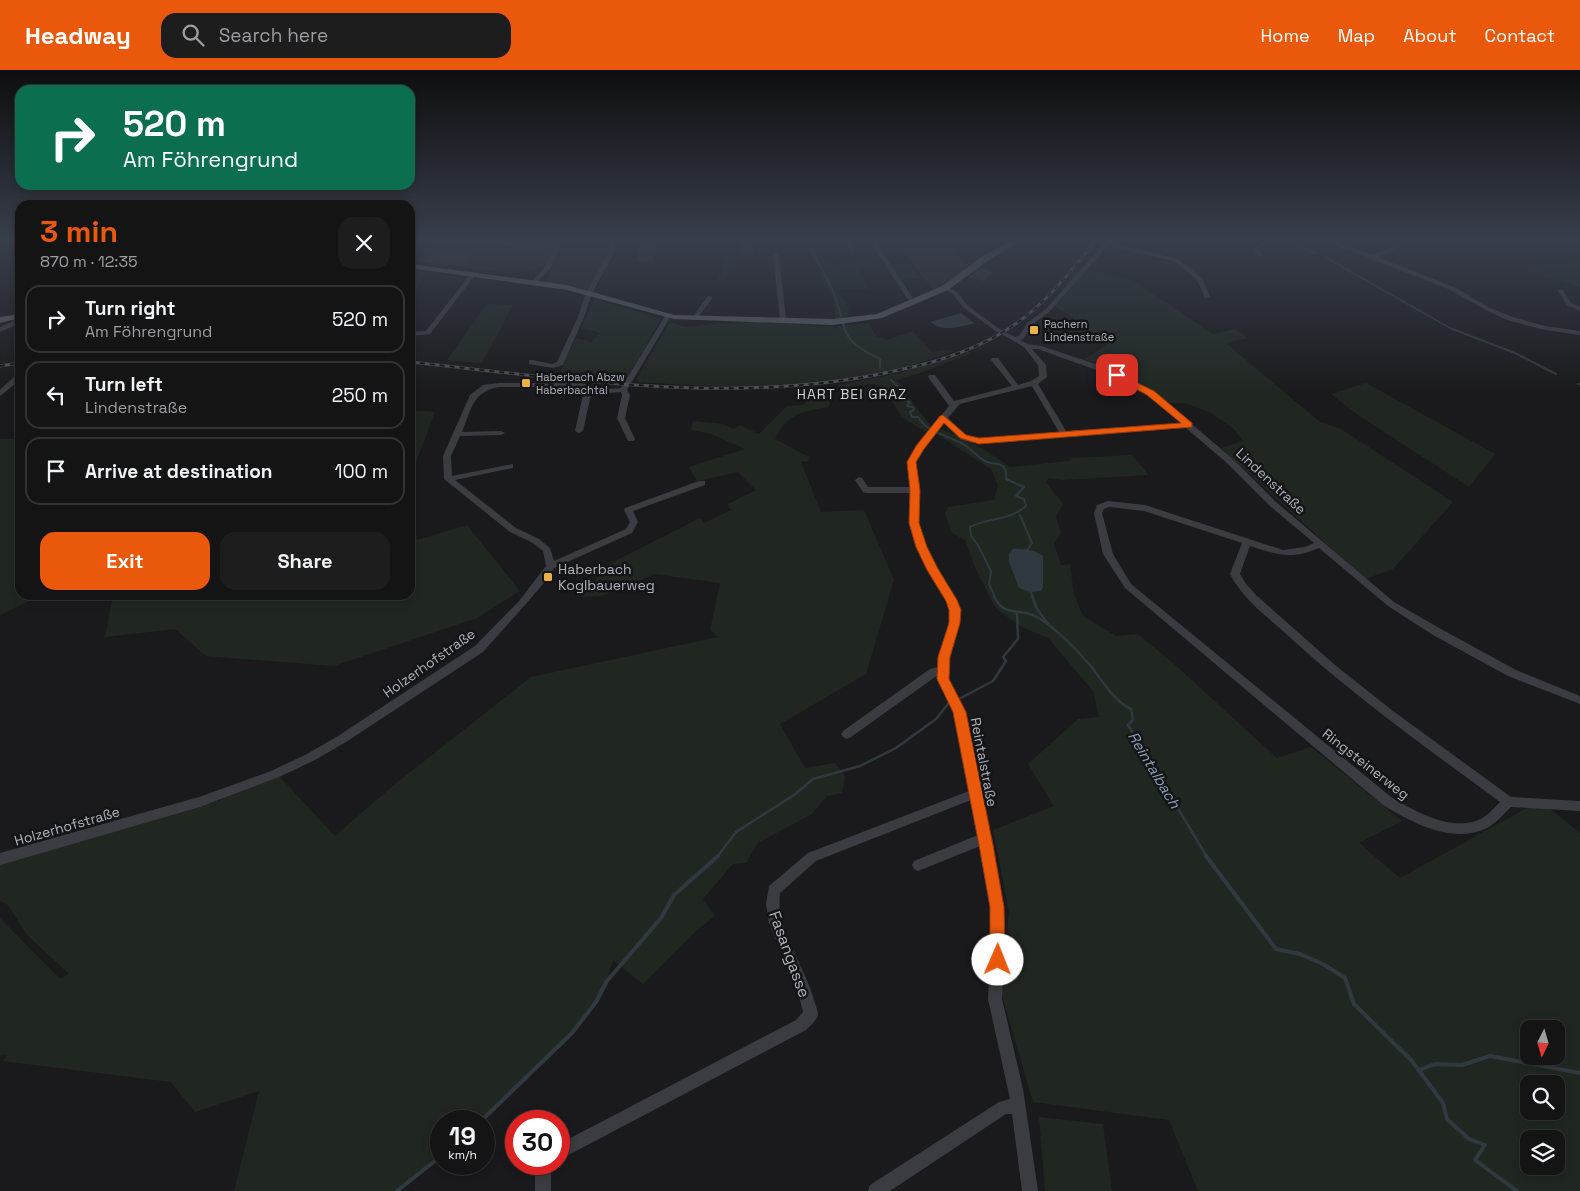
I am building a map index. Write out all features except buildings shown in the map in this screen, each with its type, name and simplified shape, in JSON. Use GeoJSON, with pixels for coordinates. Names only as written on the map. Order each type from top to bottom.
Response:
{"type":"FeatureCollection","features":[{"type":"Feature","properties":{"kind":"main road"},"geometry":{"type":"LineString","coordinates":[[579,290],[668,316],[694,319],[783,319],[833,322],[879,316],[940,290]]}},
{"type":"Feature","properties":{"kind":"main road"},"geometry":{"type":"LineString","coordinates":[[0,320],[15,317]]}},
{"type":"Feature","properties":{"kind":"street"},"geometry":{"type":"LineString","coordinates":[[428,333],[461,290]]}},
{"type":"Feature","properties":{"kind":"street"},"geometry":{"type":"LineString","coordinates":[[780,290],[783,319]]}},
{"type":"Feature","properties":{"kind":"street"},"geometry":{"type":"LineString","coordinates":[[905,290],[913,303]]}},
{"type":"Feature","properties":{"kind":"street","name":"Lindenstraße"},"geometry":{"type":"LineString","coordinates":[[950,290],[955,293],[965,306],[996,330],[1016,338],[1026,346],[1039,347],[1063,355],[1127,380],[1150,393],[1231,462],[1273,504],[1392,604],[1408,615],[1512,673],[1580,700]]}},
{"type":"Feature","properties":{"kind":"street"},"geometry":{"type":"LineString","coordinates":[[1016,338],[1022,337],[1030,323],[1047,311],[1066,290]]}},
{"type":"Feature","properties":{"kind":"street"},"geometry":{"type":"LineString","coordinates":[[1204,290],[1207,297]]}},
{"type":"Feature","properties":{"kind":"street"},"geometry":{"type":"LineString","coordinates":[[1456,290],[1490,310],[1538,326],[1580,333]]}},
{"type":"Feature","properties":{"kind":"street"},"geometry":{"type":"LineString","coordinates":[[1561,291],[1569,304],[1580,309]]}},
{"type":"Feature","properties":{"kind":"street"},"geometry":{"type":"LineString","coordinates":[[532,362],[553,366],[560,363],[578,323],[589,292]]}},
{"type":"Feature","properties":{"kind":"street"},"geometry":{"type":"LineString","coordinates":[[694,319],[710,297]]}},
{"type":"Feature","properties":{"kind":"street"},"geometry":{"type":"LineString","coordinates":[[668,316],[623,390],[614,392],[581,384],[486,387],[474,395],[447,456],[448,479],[513,530],[536,541],[547,550],[551,566],[629,531],[634,522],[628,510],[702,484]]}},
{"type":"Feature","properties":{"kind":"street"},"geometry":{"type":"LineString","coordinates":[[0,330],[15,322]]}},
{"type":"Feature","properties":{"kind":"street"},"geometry":{"type":"LineString","coordinates":[[415,334],[428,333],[439,336]]}},
{"type":"Feature","properties":{"kind":"street"},"geometry":{"type":"LineString","coordinates":[[847,734],[926,677],[934,672],[942,671],[944,657],[955,623],[955,610],[952,600],[921,547],[914,523],[915,490],[912,462],[919,448],[957,402],[1034,383],[1043,377],[1043,371],[1038,360],[1026,346]]}},
{"type":"Feature","properties":{"kind":"street"},"geometry":{"type":"LineString","coordinates":[[995,360],[1016,387]]}},
{"type":"Feature","properties":{"kind":"street"},"geometry":{"type":"LineString","coordinates":[[932,378],[953,406]]}},
{"type":"Feature","properties":{"kind":"street"},"geometry":{"type":"LineString","coordinates":[[0,394],[15,380]]}},
{"type":"Feature","properties":{"kind":"street"},"geometry":{"type":"LineString","coordinates":[[1034,383],[1064,434]]}},
{"type":"Feature","properties":{"kind":"street"},"geometry":{"type":"LineString","coordinates":[[579,431],[586,399],[592,387]]}},
{"type":"Feature","properties":{"kind":"street"},"geometry":{"type":"LineString","coordinates":[[623,390],[626,395],[621,418],[631,439]]}},
{"type":"Feature","properties":{"kind":"street"},"geometry":{"type":"LineString","coordinates":[[943,418],[963,436],[973,441],[1189,425]]}},
{"type":"Feature","properties":{"kind":"street"},"geometry":{"type":"LineString","coordinates":[[457,434],[501,433]]}},
{"type":"Feature","properties":{"kind":"street"},"geometry":{"type":"LineString","coordinates":[[448,479],[510,466]]}},
{"type":"Feature","properties":{"kind":"street"},"geometry":{"type":"LineString","coordinates":[[859,480],[866,490],[915,490]]}},
{"type":"Feature","properties":{"kind":"street","name":"Ringsteinerweg"},"geometry":{"type":"LineString","coordinates":[[1321,544],[1306,550],[1283,553],[1247,543],[1146,508],[1108,504],[1100,507],[1098,513],[1108,554],[1128,586],[1387,800],[1419,819],[1450,827],[1475,828],[1488,821],[1510,802]]}},
{"type":"Feature","properties":{"kind":"street"},"geometry":{"type":"LineString","coordinates":[[1247,543],[1235,574],[1250,594],[1301,642],[1366,697],[1510,802],[1580,806]]}},
{"type":"Feature","properties":{"kind":"street","name":"Holzerhofstraße"},"geometry":{"type":"LineString","coordinates":[[0,859],[200,802],[275,774],[311,756],[336,742],[479,649],[528,596],[551,566]]}},
{"type":"Feature","properties":{"kind":"street","name":"Reintalstraße"},"geometry":{"type":"LineString","coordinates":[[942,671],[943,679],[959,712],[974,794],[985,838],[998,915],[998,960],[995,999],[997,1014],[1011,1066],[1030,1191]]}},
{"type":"Feature","properties":{"kind":"street","name":"Fasangasse"},"geometry":{"type":"LineString","coordinates":[[570,1146],[801,1025],[810,1014],[805,992],[776,923],[772,904],[774,890],[812,857],[974,794]]}},
{"type":"Feature","properties":{"kind":"street"},"geometry":{"type":"LineString","coordinates":[[918,865],[985,838]]}},
{"type":"Feature","properties":{"kind":"street"},"geometry":{"type":"LineString","coordinates":[[876,1191],[1004,1107],[1018,1106]]}},
{"type":"Feature","properties":{"kind":"street"},"geometry":{"type":"LineString","coordinates":[[542,1175],[543,1191]]}},
{"type":"Feature","properties":{"kind":"shaded area"},"geometry":{"type":"Polygon","coordinates":[[[828,290],[840,290],[838,292],[849,307],[847,319],[836,319],[833,298],[828,290]]]}},
{"type":"Feature","properties":{"kind":"shaded area"},"geometry":{"type":"Polygon","coordinates":[[[1062,290],[1148,290],[1213,334],[1235,329],[1248,338],[1226,343],[1320,422],[1341,429],[1453,502],[1393,569],[1365,579],[1221,448],[1243,441],[1234,429],[1211,413],[1185,403],[1170,403],[1112,369],[1084,359],[1107,345],[1075,326],[1074,318],[1051,304],[1062,290]]]}},
{"type":"Feature","properties":{"kind":"shaded area"},"geometry":{"type":"Polygon","coordinates":[[[595,299],[661,319],[626,381],[562,374],[561,370],[576,338],[591,342],[601,333],[581,328],[595,299]]]}},
{"type":"Feature","properties":{"kind":"shaded area"},"geometry":{"type":"Polygon","coordinates":[[[487,304],[513,305],[482,363],[447,360],[487,304]]]}},
{"type":"Feature","properties":{"kind":"shaded area"},"geometry":{"type":"Polygon","coordinates":[[[961,313],[974,323],[956,328],[946,328],[930,322],[961,313]]]}},
{"type":"Feature","properties":{"kind":"shaded area"},"geometry":{"type":"Polygon","coordinates":[[[670,322],[685,327],[721,323],[766,322],[833,327],[834,329],[838,326],[868,323],[876,336],[887,340],[913,331],[932,352],[955,351],[880,374],[849,380],[809,384],[735,386],[638,382],[636,380],[670,322]]]}},
{"type":"Feature","properties":{"kind":"shaded area"},"geometry":{"type":"Polygon","coordinates":[[[968,352],[972,353],[923,372],[896,380],[907,389],[905,393],[931,426],[926,432],[901,417],[886,389],[873,384],[838,388],[838,385],[895,374],[968,352]]]}},
{"type":"Feature","properties":{"kind":"shaded area"},"geometry":{"type":"Polygon","coordinates":[[[1366,383],[1495,454],[1469,487],[1358,415],[1331,394],[1366,383]]]}},
{"type":"Feature","properties":{"kind":"shaded area"},"geometry":{"type":"Polygon","coordinates":[[[832,392],[829,407],[797,415],[785,424],[775,439],[809,457],[808,461],[801,462],[821,512],[864,510],[894,580],[866,674],[780,724],[805,768],[835,763],[845,776],[842,793],[827,796],[812,814],[758,843],[746,863],[733,864],[703,899],[715,916],[697,930],[643,984],[613,960],[607,981],[596,1002],[572,1033],[492,1110],[430,1110],[430,1165],[397,1191],[234,1191],[259,1091],[195,1112],[171,1082],[3,1061],[7,1055],[0,1056],[0,918],[60,979],[69,974],[27,935],[8,905],[0,901],[0,863],[215,802],[279,776],[335,836],[395,784],[531,677],[718,637],[710,630],[720,583],[655,574],[602,596],[581,597],[609,564],[700,518],[704,523],[731,510],[728,504],[756,490],[738,472],[697,481],[689,467],[745,449],[711,434],[691,430],[693,421],[723,424],[734,429],[740,425],[759,434],[787,406],[803,405],[815,393],[832,392]]]}},
{"type":"Feature","properties":{"kind":"shaded area"},"geometry":{"type":"Polygon","coordinates":[[[415,410],[435,412],[415,465],[415,410]]]}},
{"type":"Feature","properties":{"kind":"shaded area"},"geometry":{"type":"Polygon","coordinates":[[[940,429],[986,451],[1010,467],[1069,461],[1071,458],[1132,455],[1149,475],[1063,480],[1049,478],[1046,482],[1063,504],[1056,516],[1061,533],[1054,544],[1061,565],[1070,564],[1074,595],[1083,616],[1116,636],[1138,634],[1173,663],[1277,758],[1311,747],[1402,821],[1359,843],[1400,878],[1527,808],[1549,808],[1580,833],[1580,1191],[1198,1191],[1169,1120],[1033,1102],[1001,992],[1009,913],[993,830],[1054,806],[1028,764],[1078,719],[1099,717],[1093,691],[1048,638],[1022,627],[996,609],[974,565],[965,540],[952,533],[945,514],[948,507],[994,500],[998,485],[991,469],[938,435],[940,429]],[[1026,550],[1012,567],[1014,576],[1043,569],[1043,557],[1039,553],[1026,550]]]}},
{"type":"Feature","properties":{"kind":"shaded area"},"geometry":{"type":"Polygon","coordinates":[[[0,439],[15,439],[15,600],[31,600],[0,615],[0,439]]]}},
{"type":"Feature","properties":{"kind":"shaded area"},"geometry":{"type":"Polygon","coordinates":[[[467,525],[520,591],[477,618],[334,666],[206,656],[175,629],[105,637],[112,600],[415,600],[415,528],[417,540],[467,525]]]}},
{"type":"Feature","properties":{"kind":"shaded area"},"geometry":{"type":"Polygon","coordinates":[[[1013,549],[1025,549],[1043,556],[1043,587],[1041,591],[1030,592],[1019,588],[1009,562],[1009,554],[1013,549]]]}},
{"type":"Feature","properties":{"kind":"shaded area"},"geometry":{"type":"Polygon","coordinates":[[[1039,1117],[1103,1124],[1112,1191],[1045,1191],[1039,1117]]]}},
{"type":"Feature","properties":{"kind":"waterway","name":"Reintalbach"},"geometry":{"type":"LineString","coordinates":[[832,290],[846,333],[866,352],[880,359],[880,368]]}},
{"type":"Feature","properties":{"kind":"waterway"},"geometry":{"type":"LineString","coordinates":[[1384,290],[1450,328],[1515,353],[1556,374]]}},
{"type":"Feature","properties":{"kind":"waterway","name":"Reintalbach"},"geometry":{"type":"LineString","coordinates":[[891,380],[903,391],[905,397],[901,400],[910,402],[907,406],[913,407],[914,410],[910,412],[912,417],[918,417],[932,430],[964,445],[983,460],[999,464],[1005,468],[1006,479],[1024,487],[1016,496],[1024,499],[1026,506],[1020,511],[970,527],[971,536],[978,545],[991,571],[989,584],[995,597]]}},
{"type":"Feature","properties":{"kind":"waterway"},"geometry":{"type":"LineString","coordinates":[[1020,515],[1032,543],[1026,552]]}},
{"type":"Feature","properties":{"kind":"waterway"},"geometry":{"type":"LineString","coordinates":[[1030,590],[1033,597]]}},
{"type":"Feature","properties":{"kind":"waterway","name":"Reintalbach"},"geometry":{"type":"LineString","coordinates":[[994,596],[1003,608],[1031,614],[1051,627],[1094,670],[1113,695],[1131,709],[1133,720],[1128,725],[1207,857]]}},
{"type":"Feature","properties":{"kind":"waterway"},"geometry":{"type":"LineString","coordinates":[[1032,596],[1037,609],[1048,624]]}},
{"type":"Feature","properties":{"kind":"waterway"},"geometry":{"type":"LineString","coordinates":[[957,700],[993,681],[1006,661],[1003,657],[1018,639],[1017,613]]}},
{"type":"Feature","properties":{"kind":"waterway"},"geometry":{"type":"LineString","coordinates":[[717,857],[736,832],[794,795],[813,779],[860,766],[896,748],[936,719],[948,704]]}},
{"type":"Feature","properties":{"kind":"waterway","name":"Reintalbach"},"geometry":{"type":"LineString","coordinates":[[1206,856],[1276,949],[1300,954],[1323,964],[1345,978],[1354,1004],[1412,1061],[1443,1103],[1447,1119],[1469,1139],[1485,1145],[1475,1160],[1517,1191]]}},
{"type":"Feature","properties":{"kind":"waterway"},"geometry":{"type":"LineString","coordinates":[[492,1110],[572,1033],[596,1002],[607,981],[661,918],[674,895],[717,857]]}},
{"type":"Feature","properties":{"kind":"waterway"},"geometry":{"type":"LineString","coordinates":[[1419,1070],[1435,1064],[1462,1065],[1490,1056],[1580,1073]]}},
{"type":"Feature","properties":{"kind":"waterway"},"geometry":{"type":"LineString","coordinates":[[397,1191],[430,1165]]}},
{"type":"Feature","properties":{"kind":"railway"},"geometry":{"type":"LineString","coordinates":[[415,363],[593,382],[655,386],[716,388],[778,387],[839,381],[899,370],[957,354],[985,342],[1011,327],[1036,308],[1053,290]]}},
{"type":"Feature","properties":{"kind":"railway"},"geometry":{"type":"LineString","coordinates":[[0,366],[15,364]]}},
{"type":"Feature","properties":{"kind":"place","name":"Pachern Lindenstraße"},"geometry":{"type":"Point","coordinates":[1034,330]}},
{"type":"Feature","properties":{"kind":"place","name":"Haberbach Abzw Haberbachtal"},"geometry":{"type":"Point","coordinates":[526,383]}},
{"type":"Feature","properties":{"kind":"place","name":"Haberbach Koglbauerweg"},"geometry":{"type":"Point","coordinates":[548,577]}},
{"type":"Feature","properties":{"kind":"district","name":"HART BEI GRAZ"},"geometry":{"type":"Point","coordinates":[852,394]}},
{"type":"Feature","properties":{"kind":"route"},"geometry":{"type":"LineString","coordinates":[[998,960],[997,907],[986,845],[974,794],[959,712],[943,679],[942,671],[944,657],[955,623],[955,610],[952,600],[921,547],[914,523],[915,490],[912,462],[919,448],[943,418],[963,436],[973,441],[1189,425],[1150,393],[1117,375]]}}]}
